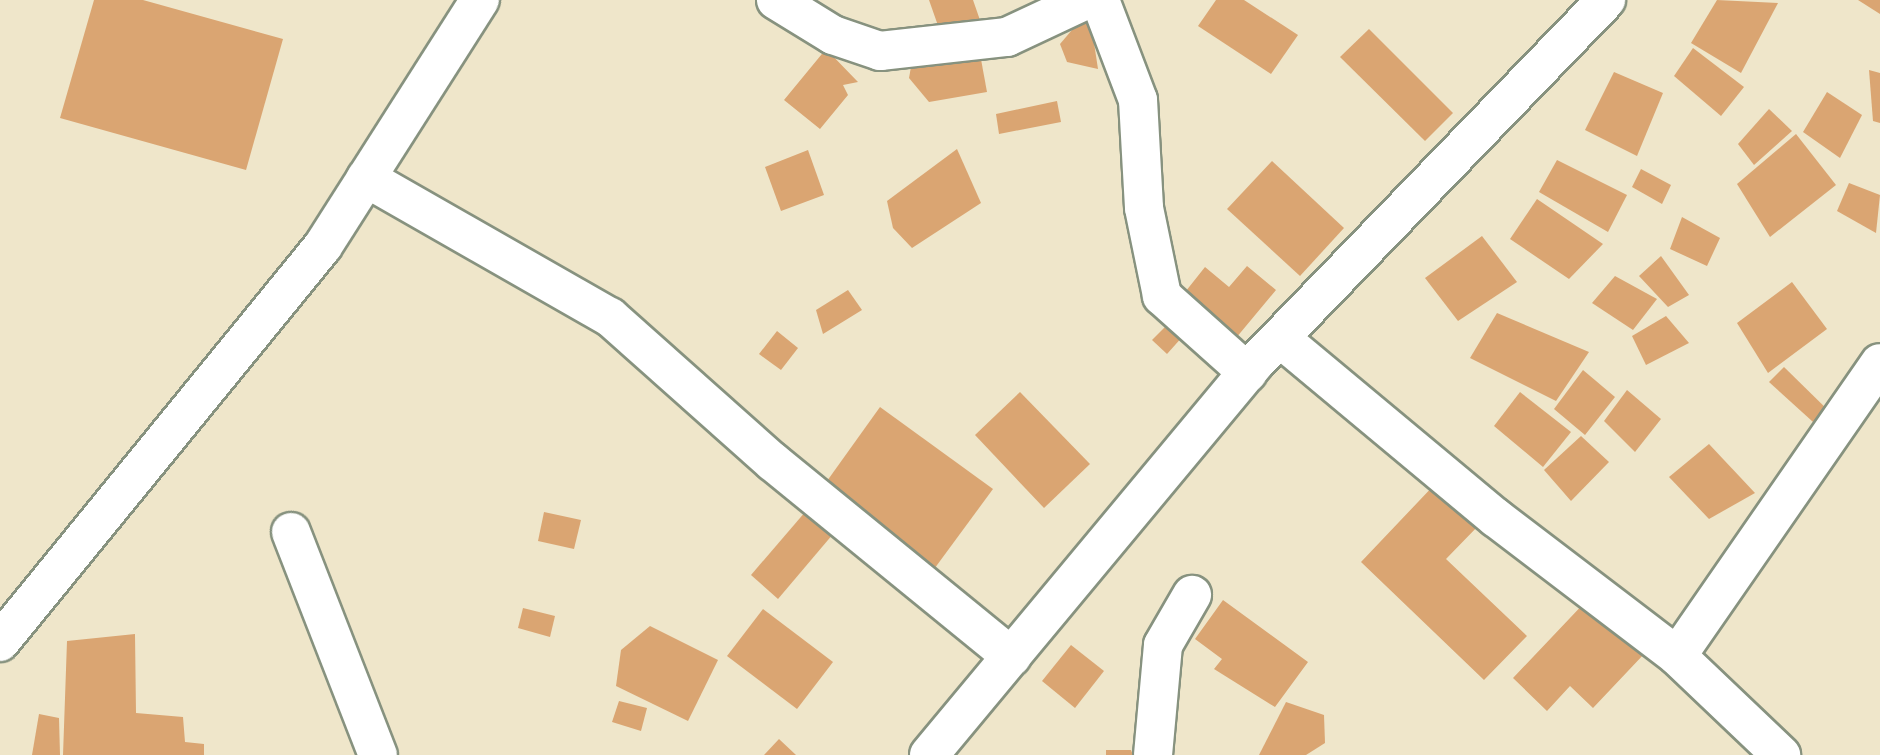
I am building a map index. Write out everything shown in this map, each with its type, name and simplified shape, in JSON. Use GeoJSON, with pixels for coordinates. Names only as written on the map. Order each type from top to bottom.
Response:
{"type":"FeatureCollection","features":[{"type":"Feature","properties":{"kind":"street"},"geometry":{"type":"LineString","coordinates":[[0,642],[323,246],[480,0]]}},
{"type":"Feature","properties":{"kind":"street"},"geometry":{"type":"LineString","coordinates":[[776,0],[833,35],[880,51],[1007,37],[1086,0]]}},
{"type":"Feature","properties":{"kind":"street"},"geometry":{"type":"LineString","coordinates":[[1100,0],[1138,100],[1144,208],[1162,296],[1248,373]]}},
{"type":"Feature","properties":{"kind":"street"},"geometry":{"type":"LineString","coordinates":[[929,755],[1248,373],[1606,0]]}},
{"type":"Feature","properties":{"kind":"street"},"geometry":{"type":"LineString","coordinates":[[366,178],[610,317],[773,462],[1012,657]]}},
{"type":"Feature","properties":{"kind":"street"},"geometry":{"type":"LineString","coordinates":[[1280,338],[1496,517],[1677,656],[1780,755]]}},
{"type":"Feature","properties":{"kind":"street"},"geometry":{"type":"LineString","coordinates":[[1677,656],[1880,363]]}},
{"type":"Feature","properties":{"kind":"street"},"geometry":{"type":"LineString","coordinates":[[291,532],[378,755]]}},
{"type":"Feature","properties":{"kind":"street"},"geometry":{"type":"LineString","coordinates":[[1153,755],[1163,645],[1192,595]]}},
{"type":"Feature","properties":{"kind":"building"},"geometry":{"type":"Polygon","coordinates":[[[94,0],[143,0],[283,39],[246,170],[60,118],[94,0]]]}},
{"type":"Feature","properties":{"kind":"building"},"geometry":{"type":"Polygon","coordinates":[[[929,0],[973,0],[981,23],[942,37],[929,0]]]}},
{"type":"Feature","properties":{"kind":"building"},"geometry":{"type":"Polygon","coordinates":[[[1216,0],[1244,0],[1298,35],[1271,74],[1198,26],[1216,0]]]}},
{"type":"Feature","properties":{"kind":"building"},"geometry":{"type":"Polygon","coordinates":[[[1717,0],[1778,3],[1741,73],[1691,43],[1717,0]]]}},
{"type":"Feature","properties":{"kind":"building"},"geometry":{"type":"Polygon","coordinates":[[[1858,0],[1880,0],[1880,14],[1858,0]]]}},
{"type":"Feature","properties":{"kind":"building"},"geometry":{"type":"Polygon","coordinates":[[[1089,10],[1098,69],[1067,62],[1060,44],[1089,10]]]}},
{"type":"Feature","properties":{"kind":"building"},"geometry":{"type":"Polygon","coordinates":[[[1369,29],[1453,113],[1425,141],[1340,57],[1369,29]]]}},
{"type":"Feature","properties":{"kind":"building"},"geometry":{"type":"Polygon","coordinates":[[[978,43],[987,92],[929,102],[909,78],[913,56],[978,43]]]}},
{"type":"Feature","properties":{"kind":"building"},"geometry":{"type":"Polygon","coordinates":[[[1693,48],[1744,87],[1721,116],[1674,76],[1693,48]]]}},
{"type":"Feature","properties":{"kind":"building"},"geometry":{"type":"Polygon","coordinates":[[[826,49],[858,82],[843,85],[848,95],[820,129],[784,100],[826,49]]]}},
{"type":"Feature","properties":{"kind":"building"},"geometry":{"type":"Polygon","coordinates":[[[1869,70],[1880,73],[1880,123],[1873,121],[1869,70]]]}},
{"type":"Feature","properties":{"kind":"building"},"geometry":{"type":"Polygon","coordinates":[[[1614,72],[1663,93],[1637,156],[1585,130],[1614,72]]]}},
{"type":"Feature","properties":{"kind":"building"},"geometry":{"type":"Polygon","coordinates":[[[1827,92],[1862,115],[1840,158],[1803,132],[1827,92]]]}},
{"type":"Feature","properties":{"kind":"building"},"geometry":{"type":"Polygon","coordinates":[[[1057,101],[1061,122],[999,134],[996,114],[1057,101]]]}},
{"type":"Feature","properties":{"kind":"building"},"geometry":{"type":"Polygon","coordinates":[[[1769,109],[1792,131],[1754,165],[1738,144],[1769,109]]]}},
{"type":"Feature","properties":{"kind":"building"},"geometry":{"type":"Polygon","coordinates":[[[1796,134],[1836,185],[1770,237],[1737,184],[1796,134]]]}},
{"type":"Feature","properties":{"kind":"building"},"geometry":{"type":"Polygon","coordinates":[[[957,149],[981,203],[912,248],[893,228],[887,201],[957,149]]]}},
{"type":"Feature","properties":{"kind":"building"},"geometry":{"type":"Polygon","coordinates":[[[808,150],[824,195],[781,211],[765,167],[808,150]]]}},
{"type":"Feature","properties":{"kind":"building"},"geometry":{"type":"Polygon","coordinates":[[[1557,160],[1627,195],[1608,232],[1539,192],[1557,160]]]}},
{"type":"Feature","properties":{"kind":"building"},"geometry":{"type":"Polygon","coordinates":[[[1272,161],[1344,228],[1300,276],[1227,209],[1272,161]]]}},
{"type":"Feature","properties":{"kind":"building"},"geometry":{"type":"Polygon","coordinates":[[[1641,169],[1671,185],[1662,204],[1632,187],[1641,169]]]}},
{"type":"Feature","properties":{"kind":"building"},"geometry":{"type":"Polygon","coordinates":[[[1849,183],[1880,195],[1876,233],[1837,211],[1849,183]]]}},
{"type":"Feature","properties":{"kind":"building"},"geometry":{"type":"Polygon","coordinates":[[[1537,199],[1603,244],[1569,279],[1510,239],[1537,199]]]}},
{"type":"Feature","properties":{"kind":"building"},"geometry":{"type":"Polygon","coordinates":[[[1682,217],[1720,238],[1707,266],[1670,249],[1682,217]]]}},
{"type":"Feature","properties":{"kind":"building"},"geometry":{"type":"Polygon","coordinates":[[[1482,236],[1517,282],[1458,321],[1425,278],[1482,236]]]}},
{"type":"Feature","properties":{"kind":"building"},"geometry":{"type":"Polygon","coordinates":[[[1661,256],[1689,295],[1668,307],[1639,276],[1661,256]]]}},
{"type":"Feature","properties":{"kind":"building"},"geometry":{"type":"Polygon","coordinates":[[[1247,266],[1276,290],[1231,344],[1178,301],[1205,267],[1229,287],[1247,266]]]}},
{"type":"Feature","properties":{"kind":"building"},"geometry":{"type":"Polygon","coordinates":[[[1615,276],[1657,299],[1633,330],[1592,303],[1615,276]]]}},
{"type":"Feature","properties":{"kind":"building"},"geometry":{"type":"Polygon","coordinates":[[[1792,282],[1827,329],[1768,373],[1737,323],[1792,282]]]}},
{"type":"Feature","properties":{"kind":"building"},"geometry":{"type":"Polygon","coordinates":[[[848,290],[862,310],[823,334],[816,310],[848,290]]]}},
{"type":"Feature","properties":{"kind":"building"},"geometry":{"type":"Polygon","coordinates":[[[1497,313],[1589,352],[1556,401],[1470,358],[1497,313]]]}},
{"type":"Feature","properties":{"kind":"building"},"geometry":{"type":"Polygon","coordinates":[[[1666,316],[1689,343],[1646,365],[1632,336],[1666,316]]]}},
{"type":"Feature","properties":{"kind":"building"},"geometry":{"type":"Polygon","coordinates":[[[1170,322],[1184,335],[1167,354],[1152,340],[1170,322]]]}},
{"type":"Feature","properties":{"kind":"building"},"geometry":{"type":"Polygon","coordinates":[[[777,331],[798,348],[781,370],[759,354],[777,331]]]}},
{"type":"Feature","properties":{"kind":"building"},"geometry":{"type":"Polygon","coordinates":[[[1784,367],[1836,418],[1823,431],[1769,382],[1784,367]]]}},
{"type":"Feature","properties":{"kind":"building"},"geometry":{"type":"Polygon","coordinates":[[[1583,370],[1615,397],[1585,435],[1554,409],[1583,370]]]}},
{"type":"Feature","properties":{"kind":"building"},"geometry":{"type":"Polygon","coordinates":[[[1627,390],[1661,419],[1635,452],[1604,421],[1627,390]]]}},
{"type":"Feature","properties":{"kind":"building"},"geometry":{"type":"Polygon","coordinates":[[[1020,392],[1090,464],[1044,508],[975,435],[1020,392]]]}},
{"type":"Feature","properties":{"kind":"building"},"geometry":{"type":"Polygon","coordinates":[[[1520,392],[1571,432],[1543,467],[1494,426],[1520,392]]]}},
{"type":"Feature","properties":{"kind":"building"},"geometry":{"type":"Polygon","coordinates":[[[880,407],[993,489],[929,576],[817,495],[880,407]]]}},
{"type":"Feature","properties":{"kind":"building"},"geometry":{"type":"Polygon","coordinates":[[[1581,436],[1609,462],[1571,501],[1544,470],[1581,436]]]}},
{"type":"Feature","properties":{"kind":"building"},"geometry":{"type":"Polygon","coordinates":[[[1709,444],[1755,493],[1709,519],[1669,477],[1709,444]]]}},
{"type":"Feature","properties":{"kind":"building"},"geometry":{"type":"Polygon","coordinates":[[[1437,482],[1480,524],[1446,559],[1527,636],[1484,680],[1361,562],[1437,482]]]}},
{"type":"Feature","properties":{"kind":"building"},"geometry":{"type":"Polygon","coordinates":[[[812,504],[839,527],[778,599],[751,575],[812,504]]]}},
{"type":"Feature","properties":{"kind":"building"},"geometry":{"type":"Polygon","coordinates":[[[544,512],[581,520],[574,549],[538,541],[544,512]]]}},
{"type":"Feature","properties":{"kind":"building"},"geometry":{"type":"Polygon","coordinates":[[[1588,599],[1645,653],[1593,708],[1570,686],[1547,711],[1513,678],[1588,599]]]}},
{"type":"Feature","properties":{"kind":"building"},"geometry":{"type":"Polygon","coordinates":[[[1223,600],[1308,662],[1275,707],[1214,669],[1222,659],[1195,639],[1223,600]]]}},
{"type":"Feature","properties":{"kind":"building"},"geometry":{"type":"Polygon","coordinates":[[[523,608],[555,616],[550,637],[518,628],[523,608]]]}},
{"type":"Feature","properties":{"kind":"building"},"geometry":{"type":"Polygon","coordinates":[[[763,609],[833,662],[797,709],[727,656],[763,609]]]}},
{"type":"Feature","properties":{"kind":"building"},"geometry":{"type":"Polygon","coordinates":[[[650,626],[718,660],[688,721],[616,686],[621,650],[650,626]]]}},
{"type":"Feature","properties":{"kind":"building"},"geometry":{"type":"Polygon","coordinates":[[[135,634],[136,713],[183,717],[185,742],[204,744],[204,755],[63,755],[67,641],[135,634]]]}},
{"type":"Feature","properties":{"kind":"building"},"geometry":{"type":"Polygon","coordinates":[[[1071,645],[1104,671],[1075,708],[1042,681],[1071,645]]]}},
{"type":"Feature","properties":{"kind":"building"},"geometry":{"type":"Polygon","coordinates":[[[619,701],[647,708],[641,731],[612,722],[619,701]]]}},
{"type":"Feature","properties":{"kind":"building"},"geometry":{"type":"Polygon","coordinates":[[[1286,702],[1324,715],[1325,743],[1306,755],[1259,755],[1286,702]]]}},
{"type":"Feature","properties":{"kind":"building"},"geometry":{"type":"Polygon","coordinates":[[[39,714],[59,718],[60,755],[32,755],[39,714]]]}},
{"type":"Feature","properties":{"kind":"building"},"geometry":{"type":"Polygon","coordinates":[[[779,739],[796,755],[764,755],[779,739]]]}},
{"type":"Feature","properties":{"kind":"building"},"geometry":{"type":"Polygon","coordinates":[[[1106,750],[1131,750],[1133,755],[1106,755],[1106,750]]]}}]}
